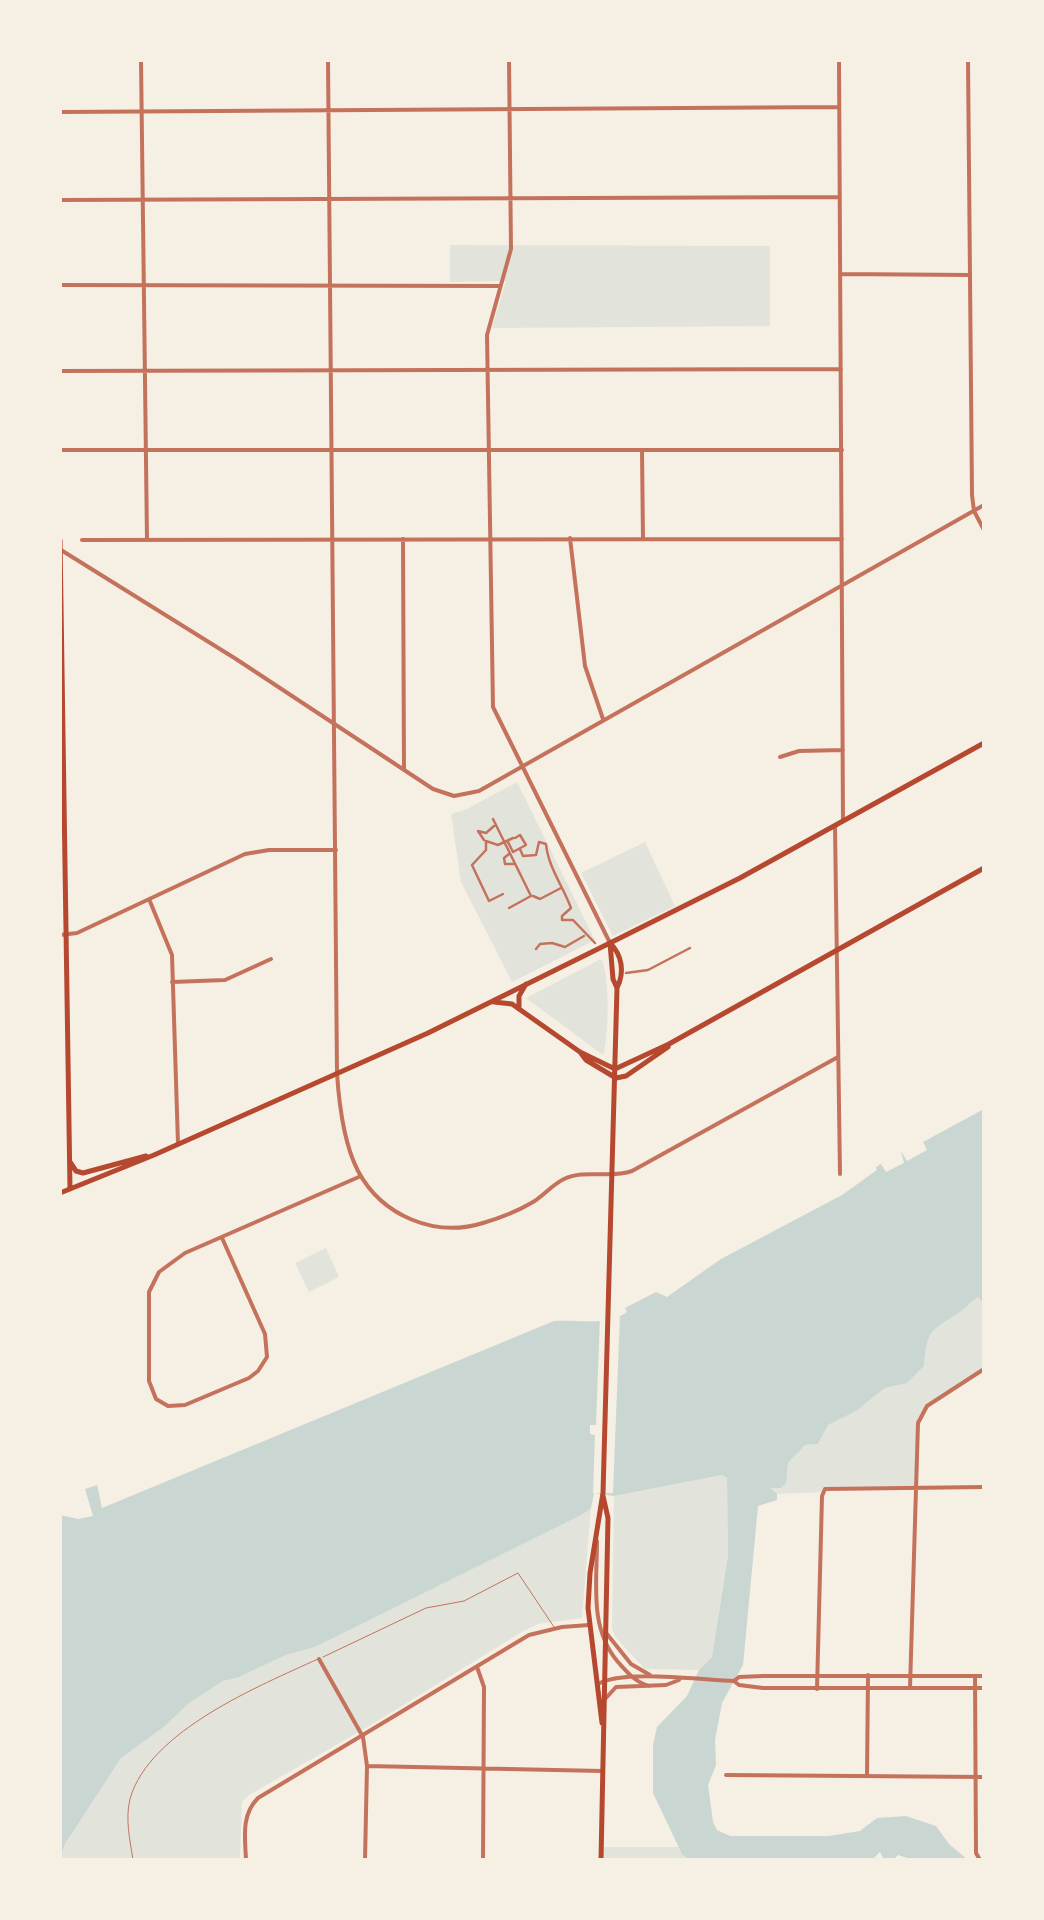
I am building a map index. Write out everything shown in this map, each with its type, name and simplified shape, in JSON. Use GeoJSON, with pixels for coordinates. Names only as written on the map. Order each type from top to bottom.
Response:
{"type":"FeatureCollection","features":[{"type":"Feature","properties":{"kind":"main road"},"geometry":{"type":"LineString","coordinates":[[60,540],[63,1024],[70,1189]]}},
{"type":"Feature","properties":{"kind":"main road"},"geometry":{"type":"LineString","coordinates":[[60,1193],[154,1155],[494,1002],[526,982],[844,822],[984,743]]}},
{"type":"Feature","properties":{"kind":"main road"},"geometry":{"type":"LineString","coordinates":[[615,1069],[670,1044],[984,868]]}},
{"type":"Feature","properties":{"kind":"main road"},"geometry":{"type":"LineString","coordinates":[[601,1860],[602,1722],[589,1626],[590,1573],[603,1493],[617,988],[621,959],[610,943]]}},
{"type":"Feature","properties":{"kind":"main road"},"geometry":{"type":"LineString","coordinates":[[519,1009],[519,996],[526,982]]}},
{"type":"Feature","properties":{"kind":"main road"},"geometry":{"type":"LineString","coordinates":[[494,1002],[519,1009],[580,1052],[615,1069]]}},
{"type":"Feature","properties":{"kind":"main road"},"geometry":{"type":"LineString","coordinates":[[580,1052],[616,1078],[650,1061],[670,1044]]}},
{"type":"Feature","properties":{"kind":"main road"},"geometry":{"type":"LineString","coordinates":[[68,1159],[76,1171],[83,1173],[132,1157],[154,1155]]}},
{"type":"Feature","properties":{"kind":"main road"},"geometry":{"type":"LineString","coordinates":[[602,1722],[606,1698],[608,1518],[603,1493]]}},
{"type":"Feature","properties":{"kind":"street"},"geometry":{"type":"LineString","coordinates":[[141,60],[147,540]]}},
{"type":"Feature","properties":{"kind":"street"},"geometry":{"type":"LineString","coordinates":[[328,60],[337,1074],[348,1140],[361,1176],[396,1212],[420,1223],[451,1228],[486,1222],[518,1209],[572,1176],[632,1171],[838,1057]]}},
{"type":"Feature","properties":{"kind":"street"},"geometry":{"type":"LineString","coordinates":[[509,60],[512,249],[488,324],[493,707],[610,943]]}},
{"type":"Feature","properties":{"kind":"street"},"geometry":{"type":"LineString","coordinates":[[839,60],[844,822]]}},
{"type":"Feature","properties":{"kind":"street"},"geometry":{"type":"LineString","coordinates":[[968,60],[974,511],[984,530]]}},
{"type":"Feature","properties":{"kind":"street"},"geometry":{"type":"LineString","coordinates":[[60,112],[839,107]]}},
{"type":"Feature","properties":{"kind":"street"},"geometry":{"type":"LineString","coordinates":[[60,200],[840,197]]}},
{"type":"Feature","properties":{"kind":"street"},"geometry":{"type":"LineString","coordinates":[[840,274],[970,275]]}},
{"type":"Feature","properties":{"kind":"street"},"geometry":{"type":"LineString","coordinates":[[60,286],[500,286]]}},
{"type":"Feature","properties":{"kind":"street"},"geometry":{"type":"LineString","coordinates":[[60,371],[841,370]]}},
{"type":"Feature","properties":{"kind":"street"},"geometry":{"type":"LineString","coordinates":[[60,450],[842,450]]}},
{"type":"Feature","properties":{"kind":"street"},"geometry":{"type":"LineString","coordinates":[[642,450],[642,539]]}},
{"type":"Feature","properties":{"kind":"street"},"geometry":{"type":"LineString","coordinates":[[60,550],[404,771],[441,793],[462,796],[479,792],[984,505]]}},
{"type":"Feature","properties":{"kind":"street"},"geometry":{"type":"LineString","coordinates":[[570,538],[586,666],[604,721]]}},
{"type":"Feature","properties":{"kind":"street"},"geometry":{"type":"LineString","coordinates":[[404,539],[404,771]]}},
{"type":"Feature","properties":{"kind":"street"},"geometry":{"type":"LineString","coordinates":[[82,540],[842,539]]}},
{"type":"Feature","properties":{"kind":"street"},"geometry":{"type":"LineString","coordinates":[[780,757],[798,751],[843,750]]}},
{"type":"Feature","properties":{"kind":"street"},"geometry":{"type":"LineString","coordinates":[[493,819],[532,896],[540,899],[563,887]]}},
{"type":"Feature","properties":{"kind":"street"},"geometry":{"type":"LineString","coordinates":[[496,826],[486,833],[478,831],[486,841],[498,845],[520,835],[526,846],[504,858],[505,864],[515,864]]}},
{"type":"Feature","properties":{"kind":"street"},"geometry":{"type":"LineString","coordinates":[[835,826],[840,1174]]}},
{"type":"Feature","properties":{"kind":"street"},"geometry":{"type":"LineString","coordinates":[[486,841],[486,850],[472,865],[490,900],[502,894]]}},
{"type":"Feature","properties":{"kind":"street"},"geometry":{"type":"LineString","coordinates":[[536,855],[541,841],[546,844],[548,860],[571,910],[562,920],[572,920],[596,942]]}},
{"type":"Feature","properties":{"kind":"street"},"geometry":{"type":"LineString","coordinates":[[520,849],[523,856],[536,855],[548,860]]}},
{"type":"Feature","properties":{"kind":"street"},"geometry":{"type":"LineString","coordinates":[[62,935],[257,851],[336,850]]}},
{"type":"Feature","properties":{"kind":"street"},"geometry":{"type":"LineString","coordinates":[[510,908],[532,896]]}},
{"type":"Feature","properties":{"kind":"street"},"geometry":{"type":"LineString","coordinates":[[149,899],[170,948],[178,1144]]}},
{"type":"Feature","properties":{"kind":"street"},"geometry":{"type":"LineString","coordinates":[[536,950],[544,943],[565,947],[585,935]]}},
{"type":"Feature","properties":{"kind":"street"},"geometry":{"type":"LineString","coordinates":[[565,947],[571,961]]}},
{"type":"Feature","properties":{"kind":"street"},"geometry":{"type":"LineString","coordinates":[[626,973],[648,970],[690,948]]}},
{"type":"Feature","properties":{"kind":"street"},"geometry":{"type":"LineString","coordinates":[[172,982],[225,980],[271,959]]}},
{"type":"Feature","properties":{"kind":"street"},"geometry":{"type":"LineString","coordinates":[[222,1238],[265,1334],[267,1358],[249,1378],[185,1405],[168,1406],[156,1399],[149,1382],[150,1287],[168,1264],[222,1238],[361,1176]]}},
{"type":"Feature","properties":{"kind":"street"},"geometry":{"type":"LineString","coordinates":[[910,1688],[918,1423],[922,1412],[984,1369]]}},
{"type":"Feature","properties":{"kind":"street"},"geometry":{"type":"LineString","coordinates":[[816,1689],[825,1489],[984,1487]]}},
{"type":"Feature","properties":{"kind":"street"},"geometry":{"type":"LineString","coordinates":[[597,1541],[597,1617],[606,1646],[632,1678],[649,1686]]}},
{"type":"Feature","properties":{"kind":"street"},"geometry":{"type":"LineString","coordinates":[[246,1860],[245,1820],[254,1801],[529,1636],[555,1628],[589,1626]]}},
{"type":"Feature","properties":{"kind":"street"},"geometry":{"type":"LineString","coordinates":[[606,1632],[640,1671],[678,1680],[734,1681],[748,1676],[984,1676]]}},
{"type":"Feature","properties":{"kind":"street"},"geometry":{"type":"LineString","coordinates":[[319,1659],[363,1737],[367,1766],[365,1860]]}},
{"type":"Feature","properties":{"kind":"street"},"geometry":{"type":"LineString","coordinates":[[477,1667],[484,1687],[484,1860]]}},
{"type":"Feature","properties":{"kind":"street"},"geometry":{"type":"LineString","coordinates":[[598,1684],[655,1676]]}},
{"type":"Feature","properties":{"kind":"street"},"geometry":{"type":"LineString","coordinates":[[867,1776],[868,1676]]}},
{"type":"Feature","properties":{"kind":"street"},"geometry":{"type":"LineString","coordinates":[[975,1676],[974,1777],[980,1859]]}},
{"type":"Feature","properties":{"kind":"street"},"geometry":{"type":"LineString","coordinates":[[606,1698],[616,1687],[678,1680]]}},
{"type":"Feature","properties":{"kind":"street"},"geometry":{"type":"LineString","coordinates":[[734,1681],[763,1688],[984,1688]]}},
{"type":"Feature","properties":{"kind":"street"},"geometry":{"type":"LineString","coordinates":[[367,1766],[602,1771]]}},
{"type":"Feature","properties":{"kind":"street"},"geometry":{"type":"LineString","coordinates":[[726,1776],[984,1777]]}},
{"type":"Feature","properties":{"kind":"lane"},"geometry":{"type":"LineString","coordinates":[[133,1860],[129,1802],[139,1777],[159,1753],[204,1718],[426,1608],[464,1601],[518,1572],[555,1628]]}},
{"type":"Feature","properties":{"kind":"shaded area"},"geometry":{"type":"Polygon","coordinates":[[[450,245],[770,246],[770,326],[492,328],[506,281],[450,282],[450,245]]]}},
{"type":"Feature","properties":{"kind":"shaded area"},"geometry":{"type":"Polygon","coordinates":[[[517,782],[595,940],[512,982],[461,882],[451,814],[517,782]]]}},
{"type":"Feature","properties":{"kind":"shaded area"},"geometry":{"type":"Polygon","coordinates":[[[645,842],[675,906],[613,936],[581,873],[645,842]]]}},
{"type":"Feature","properties":{"kind":"shaded area"},"geometry":{"type":"Polygon","coordinates":[[[601,959],[608,1006],[603,1055],[526,998],[601,959]]]}},
{"type":"Feature","properties":{"kind":"shaded area"},"geometry":{"type":"Polygon","coordinates":[[[984,1109],[984,1304],[978,1297],[935,1329],[928,1338],[924,1366],[907,1383],[885,1388],[856,1411],[828,1425],[818,1444],[805,1445],[788,1463],[786,1483],[781,1488],[770,1488],[777,1494],[777,1500],[758,1506],[743,1665],[722,1703],[715,1740],[716,1765],[708,1785],[713,1822],[717,1830],[730,1836],[829,1836],[860,1831],[877,1818],[906,1816],[936,1826],[968,1860],[914,1860],[898,1855],[894,1859],[883,1858],[880,1852],[872,1860],[690,1860],[682,1854],[653,1793],[653,1745],[657,1727],[687,1696],[699,1670],[712,1657],[728,1555],[727,1478],[722,1475],[614,1496],[594,1493],[591,1508],[581,1515],[315,1647],[223,1681],[121,1758],[65,1844],[60,1859],[60,1515],[78,1519],[93,1516],[85,1489],[97,1485],[102,1508],[554,1321],[610,1319],[656,1292],[667,1297],[721,1259],[842,1195],[881,1164],[886,1172],[904,1163],[901,1151],[907,1161],[927,1150],[923,1142],[984,1109]]]}},
{"type":"Feature","properties":{"kind":"shaded area"},"geometry":{"type":"Polygon","coordinates":[[[326,1248],[339,1277],[309,1292],[295,1263],[326,1248]]]}},
{"type":"Feature","properties":{"kind":"shaded area"},"geometry":{"type":"Polygon","coordinates":[[[978,1297],[984,1304],[984,1369],[927,1406],[920,1416],[915,1487],[829,1487],[823,1492],[777,1494],[770,1489],[777,1488],[788,1463],[805,1445],[818,1444],[828,1425],[856,1411],[885,1388],[908,1382],[924,1366],[926,1337],[932,1329],[978,1297]]]}},
{"type":"Feature","properties":{"kind":"shaded area"},"geometry":{"type":"Polygon","coordinates":[[[722,1475],[727,1478],[728,1554],[712,1657],[699,1670],[645,1669],[612,1629],[614,1496],[722,1475]]]}},
{"type":"Feature","properties":{"kind":"shaded area"},"geometry":{"type":"Polygon","coordinates":[[[591,1508],[582,1618],[538,1624],[522,1632],[249,1795],[242,1802],[240,1860],[60,1860],[65,1844],[121,1758],[189,1703],[224,1680],[315,1647],[591,1508]]]}},
{"type":"Feature","properties":{"kind":"shaded area"},"geometry":{"type":"Polygon","coordinates":[[[601,1847],[679,1847],[690,1860],[602,1860],[601,1847]]]}},
{"type":"Feature","properties":{"kind":"pier"},"geometry":{"type":"Polygon","coordinates":[[[620,1315],[613,1493],[593,1493],[595,1435],[590,1434],[590,1425],[596,1425],[600,1316],[620,1315]]]}}]}
